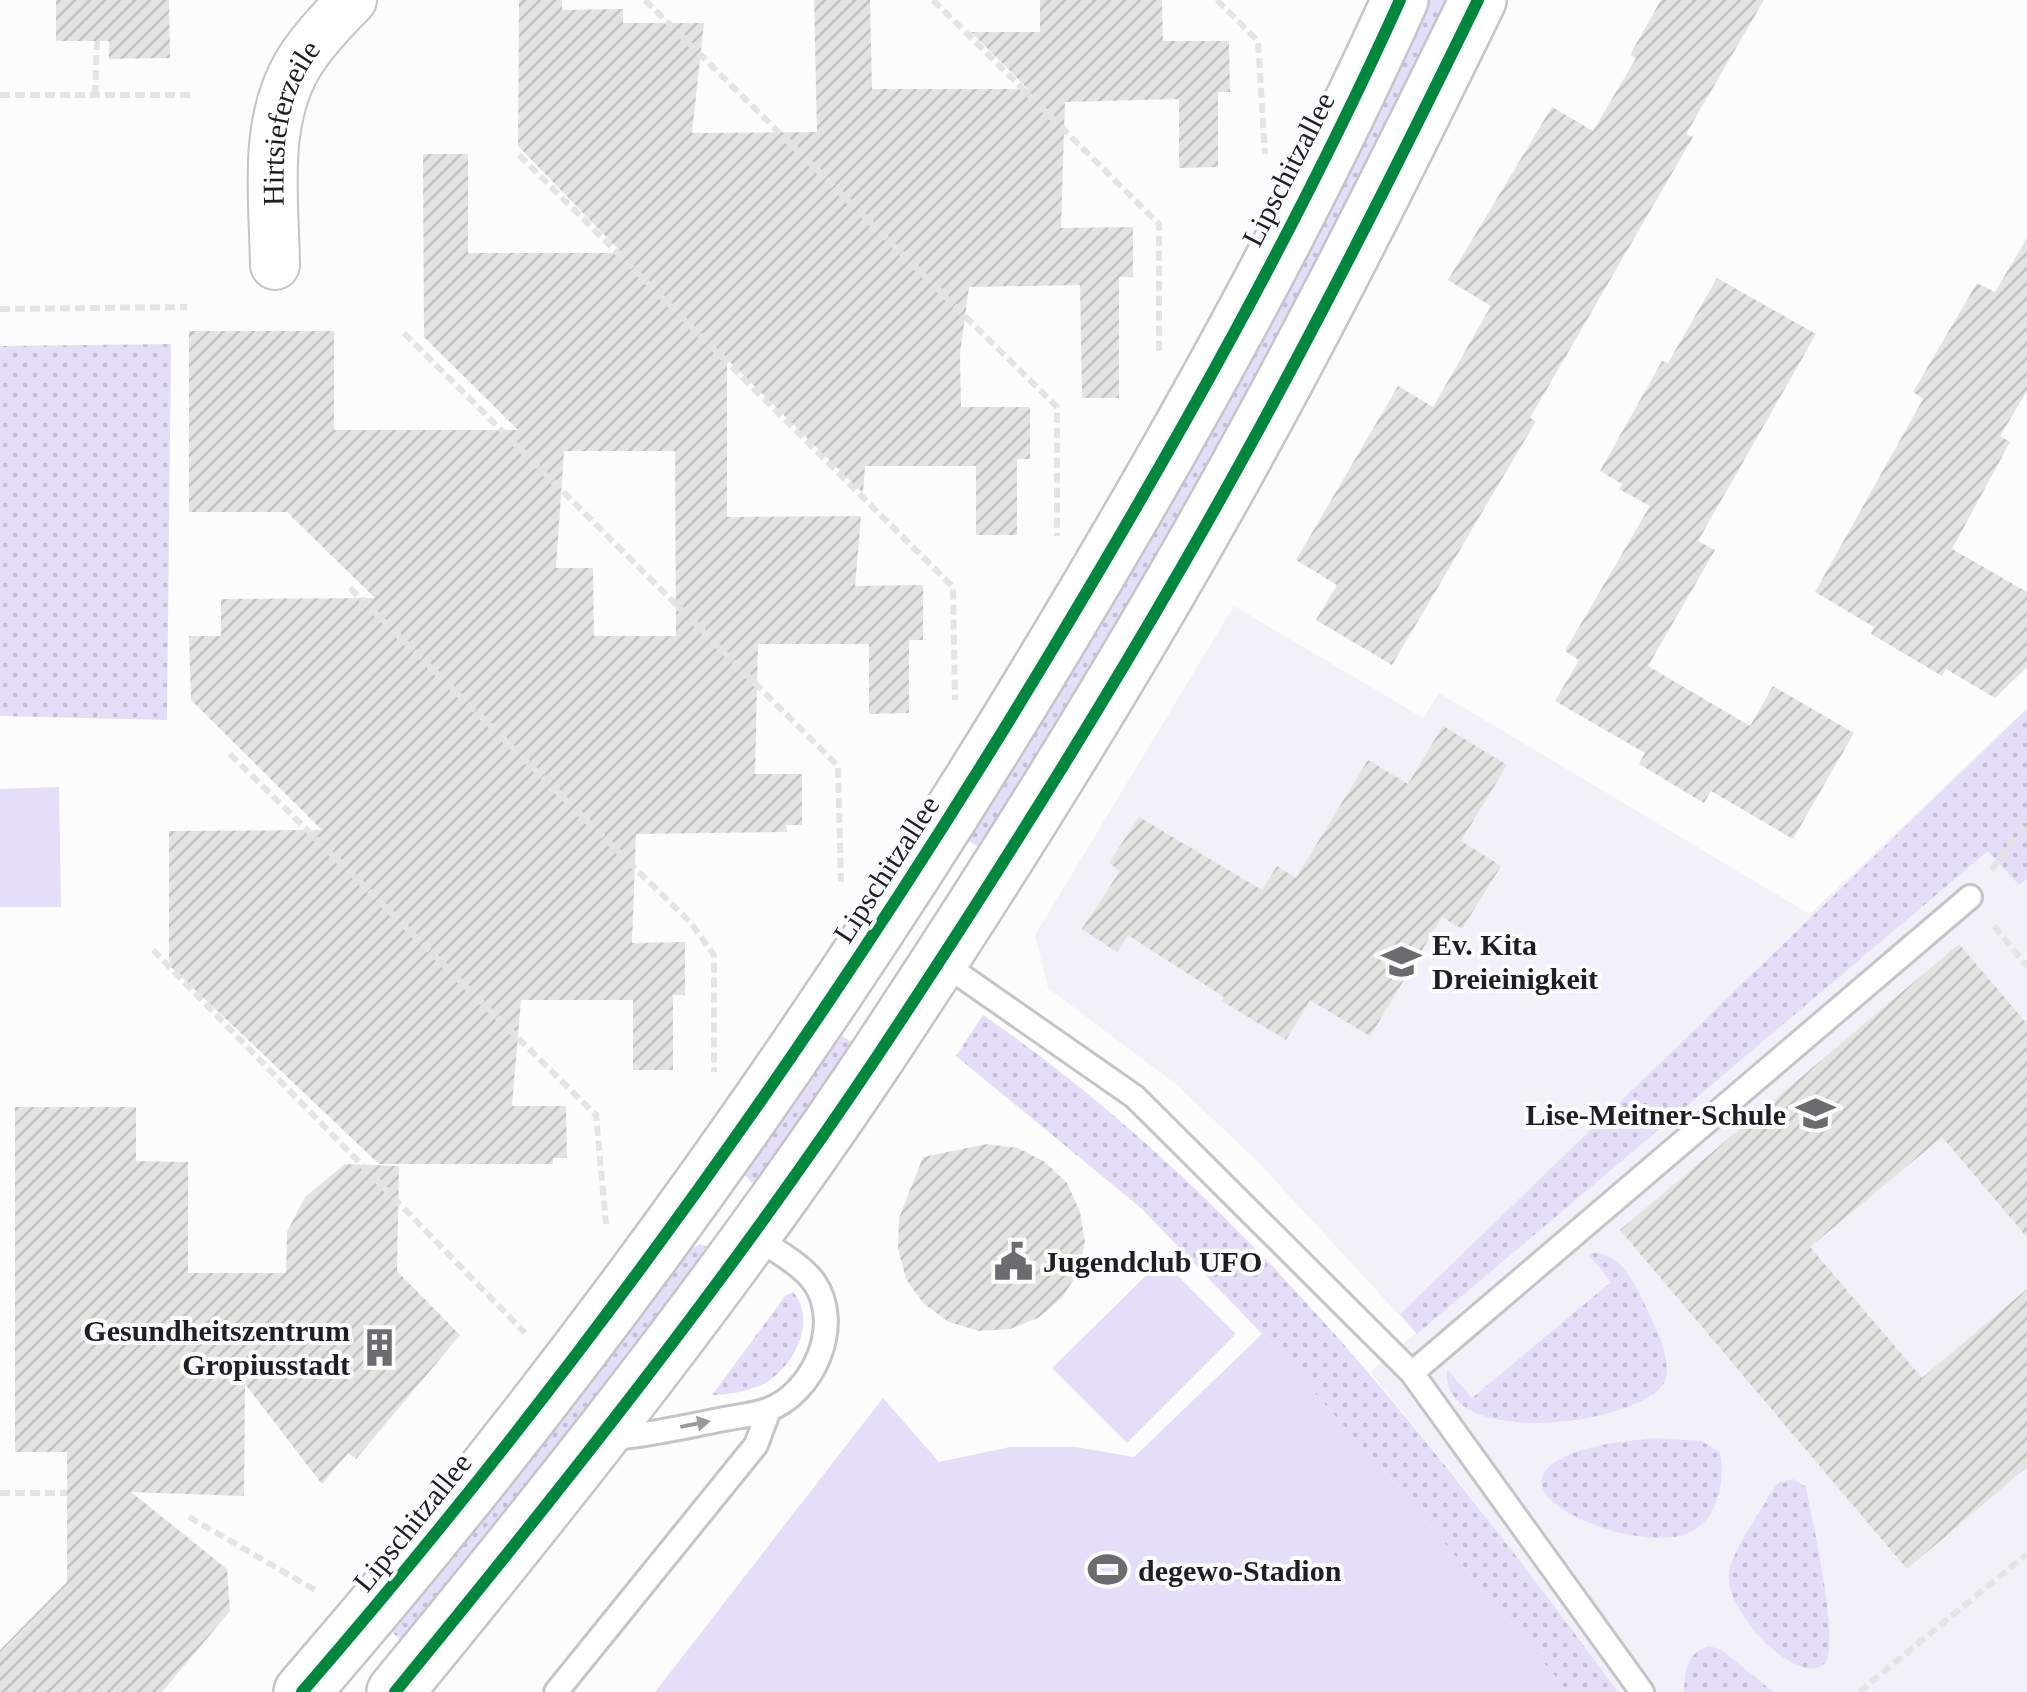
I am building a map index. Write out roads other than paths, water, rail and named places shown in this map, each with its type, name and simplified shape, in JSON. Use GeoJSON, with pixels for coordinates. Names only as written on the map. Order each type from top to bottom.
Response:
{"type":"FeatureCollection","features":[{"type":"Feature","properties":{"kind":"street","name":"Hirtsieferzeile"},"geometry":{"type":"LineString","coordinates":[[275,264],[277,118],[298,63],[352,0]]}},
{"type":"Feature","properties":{"kind":"street","name":"Lipschitzallee"},"geometry":{"type":"LineString","coordinates":[[302,1692],[468,1493],[695,1194],[881,923],[1024,696],[1213,370],[1400,0]]}},
{"type":"Feature","properties":{"kind":"street"},"geometry":{"type":"LineString","coordinates":[[395,1692],[598,1439],[752,1235],[940,961],[1186,561],[1384,194],[1478,0]]}},
{"type":"Feature","properties":{"kind":"street"},"geometry":{"type":"LineString","coordinates":[[881,923],[940,961]]}},
{"type":"Feature","properties":{"kind":"street"},"geometry":{"type":"LineString","coordinates":[[695,1194],[752,1235]]}},
{"type":"Feature","properties":{"kind":"lane"},"geometry":{"type":"LineString","coordinates":[[1412,1373],[1970,897]]}},
{"type":"Feature","properties":{"kind":"lane"},"geometry":{"type":"LineString","coordinates":[[940,961],[1135,1098],[1412,1373],[1642,1692]]}},
{"type":"Feature","properties":{"kind":"lane"},"geometry":{"type":"LineString","coordinates":[[598,1439],[769,1410],[794,1393],[815,1369],[823,1348],[822,1304],[814,1282],[752,1235]]}},
{"type":"Feature","properties":{"kind":"lane"},"geometry":{"type":"LineString","coordinates":[[556,1692],[756,1445],[769,1410]]}},
{"type":"Feature","properties":{"kind":"place","name":"Ev. Kita Dreieinigkeit"},"geometry":{"type":"Point","coordinates":[1402,961]}},
{"type":"Feature","properties":{"kind":"place","name":"Lise-Meitner-Schule"},"geometry":{"type":"Point","coordinates":[1816,1114]}},
{"type":"Feature","properties":{"kind":"place","name":"Jugendclub UFO"},"geometry":{"type":"Point","coordinates":[1013,1261]}},
{"type":"Feature","properties":{"kind":"place","name":"Gesundheitszentrum Gropiusstadt"},"geometry":{"type":"Point","coordinates":[380,1347]}},
{"type":"Feature","properties":{"kind":"place","name":"degewo-Stadion"},"geometry":{"type":"Point","coordinates":[1108,1570]}}]}
